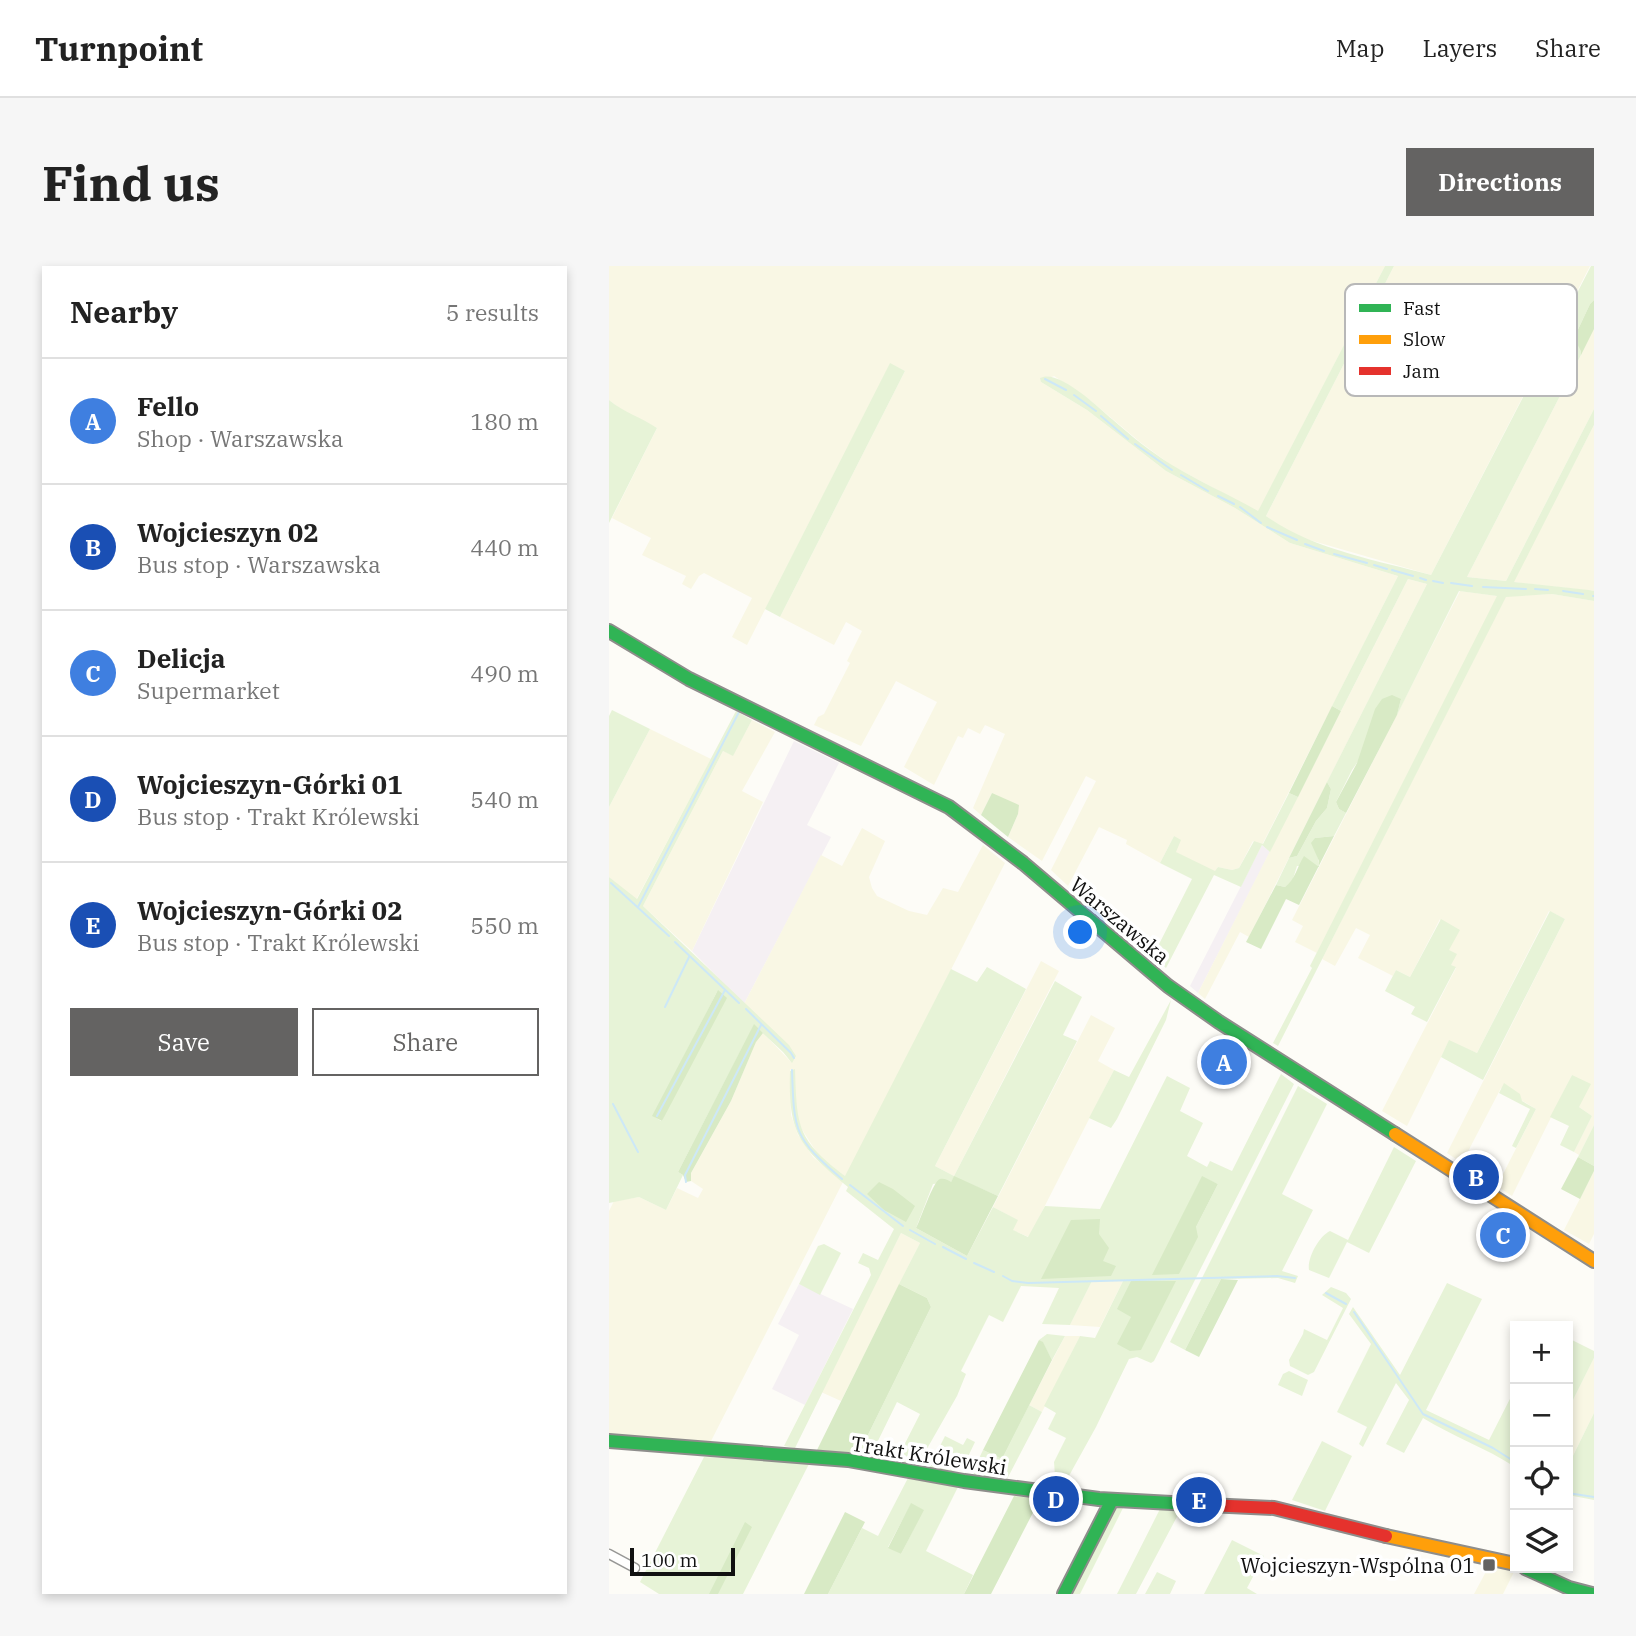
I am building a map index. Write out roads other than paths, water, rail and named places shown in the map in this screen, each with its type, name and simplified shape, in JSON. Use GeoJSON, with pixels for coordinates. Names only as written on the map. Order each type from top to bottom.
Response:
{"type":"FeatureCollection","features":[{"type":"Feature","properties":{"kind":"main road","name":"Warszawska"},"geometry":{"type":"LineString","coordinates":[[609,631],[678,673],[949,807],[1023,863],[1175,991],[1250,1042],[1594,1261]]}},
{"type":"Feature","properties":{"kind":"main road","name":"Trakt Królewski"},"geometry":{"type":"LineString","coordinates":[[609,1441],[848,1460],[1061,1495],[1274,1508],[1418,1544],[1510,1563]]}},
{"type":"Feature","properties":{"kind":"main road"},"geometry":{"type":"LineString","coordinates":[[1064,1594],[1112,1500]]}},
{"type":"Feature","properties":{"kind":"main road"},"geometry":{"type":"LineString","coordinates":[[1536,1573],[1569,1588],[1592,1594]]}},
{"type":"Feature","properties":{"kind":"street"},"geometry":{"type":"LineString","coordinates":[[609,1554],[635,1567]]}},
{"type":"Feature","properties":{"kind":"waterway"},"geometry":{"type":"LineString","coordinates":[[1045,379],[1066,390]]}},
{"type":"Feature","properties":{"kind":"waterway"},"geometry":{"type":"LineString","coordinates":[[1074,395],[1096,411]]}},
{"type":"Feature","properties":{"kind":"waterway"},"geometry":{"type":"LineString","coordinates":[[1101,416],[1128,439]]}},
{"type":"Feature","properties":{"kind":"waterway"},"geometry":{"type":"LineString","coordinates":[[1135,444],[1172,470]]}},
{"type":"Feature","properties":{"kind":"waterway"},"geometry":{"type":"LineString","coordinates":[[1181,475],[1208,491]]}},
{"type":"Feature","properties":{"kind":"waterway"},"geometry":{"type":"LineString","coordinates":[[1218,496],[1234,504]]}},
{"type":"Feature","properties":{"kind":"waterway"},"geometry":{"type":"LineString","coordinates":[[1240,507],[1261,523]]}},
{"type":"Feature","properties":{"kind":"waterway"},"geometry":{"type":"LineString","coordinates":[[1267,527],[1297,540]]}},
{"type":"Feature","properties":{"kind":"waterway"},"geometry":{"type":"LineString","coordinates":[[1305,544],[1324,551]]}},
{"type":"Feature","properties":{"kind":"waterway"},"geometry":{"type":"LineString","coordinates":[[1334,554],[1367,563]]}},
{"type":"Feature","properties":{"kind":"waterway"},"geometry":{"type":"LineString","coordinates":[[1374,565],[1387,569]]}},
{"type":"Feature","properties":{"kind":"waterway"},"geometry":{"type":"LineString","coordinates":[[1392,570],[1413,576]]}},
{"type":"Feature","properties":{"kind":"waterway"},"geometry":{"type":"LineString","coordinates":[[1420,578],[1426,580]]}},
{"type":"Feature","properties":{"kind":"waterway"},"geometry":{"type":"LineString","coordinates":[[1433,581],[1443,583]]}},
{"type":"Feature","properties":{"kind":"waterway"},"geometry":{"type":"LineString","coordinates":[[1451,583],[1472,586]]}},
{"type":"Feature","properties":{"kind":"waterway"},"geometry":{"type":"LineString","coordinates":[[1483,587],[1526,589]]}},
{"type":"Feature","properties":{"kind":"waterway"},"geometry":{"type":"LineString","coordinates":[[1535,589],[1548,590]]}},
{"type":"Feature","properties":{"kind":"waterway"},"geometry":{"type":"LineString","coordinates":[[1563,591],[1583,594]]}},
{"type":"Feature","properties":{"kind":"waterway"},"geometry":{"type":"LineString","coordinates":[[638,907],[739,712]]}},
{"type":"Feature","properties":{"kind":"waterway"},"geometry":{"type":"LineString","coordinates":[[611,883],[669,936]]}},
{"type":"Feature","properties":{"kind":"waterway"},"geometry":{"type":"LineString","coordinates":[[675,942],[739,1003]]}},
{"type":"Feature","properties":{"kind":"waterway"},"geometry":{"type":"LineString","coordinates":[[665,1007],[689,957]]}},
{"type":"Feature","properties":{"kind":"waterway"},"geometry":{"type":"LineString","coordinates":[[657,1116],[725,990]]}},
{"type":"Feature","properties":{"kind":"waterway"},"geometry":{"type":"LineString","coordinates":[[746,1009],[794,1058]]}},
{"type":"Feature","properties":{"kind":"waterway"},"geometry":{"type":"LineString","coordinates":[[686,1182],[685,1175],[761,1025]]}},
{"type":"Feature","properties":{"kind":"waterway"},"geometry":{"type":"LineString","coordinates":[[792,1070],[794,1107],[800,1132],[814,1153],[842,1179]]}},
{"type":"Feature","properties":{"kind":"waterway"},"geometry":{"type":"LineString","coordinates":[[613,1104],[638,1152]]}},
{"type":"Feature","properties":{"kind":"waterway"},"geometry":{"type":"LineString","coordinates":[[850,1185],[903,1226]]}},
{"type":"Feature","properties":{"kind":"waterway"},"geometry":{"type":"LineString","coordinates":[[910,1230],[935,1244]]}},
{"type":"Feature","properties":{"kind":"waterway"},"geometry":{"type":"LineString","coordinates":[[943,1247],[966,1259]]}},
{"type":"Feature","properties":{"kind":"waterway"},"geometry":{"type":"LineString","coordinates":[[974,1263],[994,1272]]}},
{"type":"Feature","properties":{"kind":"waterway"},"geometry":{"type":"LineString","coordinates":[[1003,1276],[1012,1281],[1028,1283],[1277,1276],[1295,1278]]}},
{"type":"Feature","properties":{"kind":"waterway"},"geometry":{"type":"LineString","coordinates":[[1326,1293],[1346,1304]]}},
{"type":"Feature","properties":{"kind":"waterway"},"geometry":{"type":"LineString","coordinates":[[1354,1312],[1423,1414],[1510,1459]]}},
{"type":"Feature","properties":{"kind":"waterway"},"geometry":{"type":"LineString","coordinates":[[1573,1494],[1594,1497]]}},
{"type":"Feature","properties":{"kind":"place","name":"Fello"},"geometry":{"type":"Point","coordinates":[1224,1062]}},
{"type":"Feature","properties":{"kind":"place","name":"Wojcieszyn 02"},"geometry":{"type":"Point","coordinates":[1476,1177]}},
{"type":"Feature","properties":{"kind":"place","name":"Delicja"},"geometry":{"type":"Point","coordinates":[1503,1235]}},
{"type":"Feature","properties":{"kind":"place","name":"Wojcieszyn-Górki 01"},"geometry":{"type":"Point","coordinates":[1056,1499]}},
{"type":"Feature","properties":{"kind":"place","name":"Wojcieszyn-Górki 02"},"geometry":{"type":"Point","coordinates":[1199,1500]}},
{"type":"Feature","properties":{"kind":"place","name":"Wojcieszyn-Wspólna 01"},"geometry":{"type":"Point","coordinates":[1489,1565]}}]}
